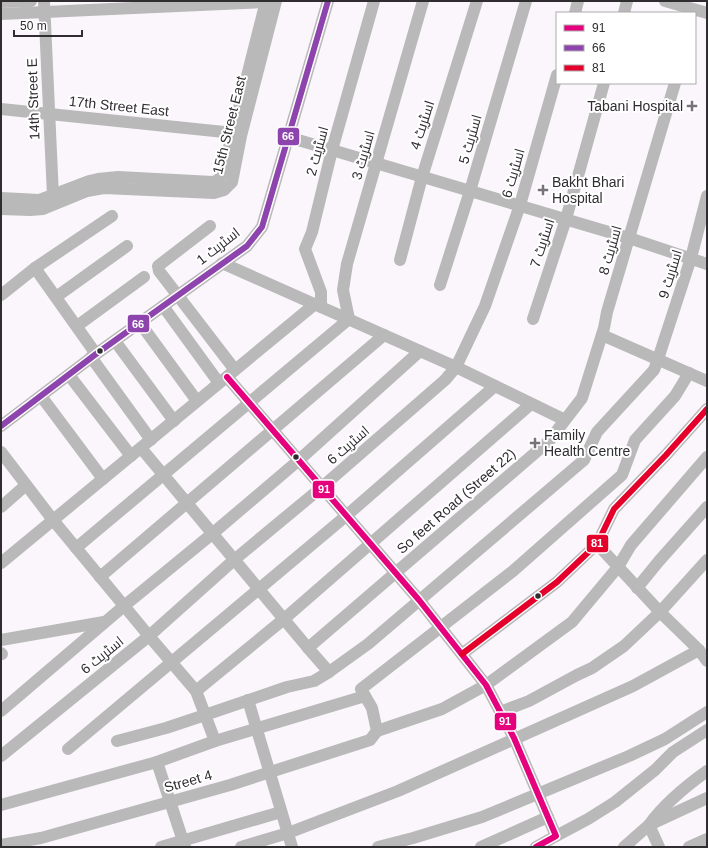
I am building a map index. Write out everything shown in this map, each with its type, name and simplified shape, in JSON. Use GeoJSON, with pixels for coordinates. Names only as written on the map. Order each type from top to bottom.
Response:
{"type":"FeatureCollection","features":[{"type":"Feature","properties":{"kind":"street"},"geometry":{"type":"LineString","coordinates":[[1,2],[31,1]]}},
{"type":"Feature","properties":{"kind":"street"},"geometry":{"type":"LineString","coordinates":[[1,14],[44,6],[269,1]]}},
{"type":"Feature","properties":{"kind":"street","name":"15th Street East"},"geometry":{"type":"LineString","coordinates":[[46,202],[89,181],[108,177],[213,182],[218,180],[222,174],[234,132],[269,1]]}},
{"type":"Feature","properties":{"kind":"street","name":"15th Street East"},"geometry":{"type":"LineString","coordinates":[[46,202],[104,188],[214,193],[224,190],[232,182],[269,1]]}},
{"type":"Feature","properties":{"kind":"street","name":"اسٹریٹ 1"},"geometry":{"type":"LineString","coordinates":[[1,426],[69,374],[247,246],[262,227],[328,1]]}},
{"type":"Feature","properties":{"kind":"street","name":"اسٹریٹ 2"},"geometry":{"type":"LineString","coordinates":[[318,306],[320,292],[305,249],[312,232],[332,150],[374,1]]}},
{"type":"Feature","properties":{"kind":"street","name":"اسٹریٹ 3"},"geometry":{"type":"LineString","coordinates":[[349,319],[344,290],[347,264],[423,1]]}},
{"type":"Feature","properties":{"kind":"street","name":"اسٹریٹ 4"},"geometry":{"type":"LineString","coordinates":[[400,260],[422,177],[477,1]]}},
{"type":"Feature","properties":{"kind":"street","name":"اسٹریٹ 5"},"geometry":{"type":"LineString","coordinates":[[440,285],[470,191],[526,1]]}},
{"type":"Feature","properties":{"kind":"street"},"geometry":{"type":"LineString","coordinates":[[575,12],[578,1]]}},
{"type":"Feature","properties":{"kind":"street"},"geometry":{"type":"LineString","coordinates":[[624,12],[627,1]]}},
{"type":"Feature","properties":{"kind":"street"},"geometry":{"type":"LineString","coordinates":[[665,1],[700,10]]}},
{"type":"Feature","properties":{"kind":"street","name":"14th Street E"},"geometry":{"type":"LineString","coordinates":[[44,6],[49,114],[46,202]]}},
{"type":"Feature","properties":{"kind":"street","name":"اسٹریٹ 6"},"geometry":{"type":"LineString","coordinates":[[1,756],[149,636],[234,560],[322,487],[445,380],[456,367],[485,306],[520,206],[556,79]]}},
{"type":"Feature","properties":{"kind":"street","name":"اسٹریٹ 7"},"geometry":{"type":"LineString","coordinates":[[533,319],[566,219],[604,84]]}},
{"type":"Feature","properties":{"kind":"street","name":"اسٹریٹ 8"},"geometry":{"type":"LineString","coordinates":[[565,420],[582,398],[602,335],[607,312],[675,84]]}},
{"type":"Feature","properties":{"kind":"street","name":"17th Street East"},"geometry":{"type":"LineString","coordinates":[[1,109],[234,132]]}},
{"type":"Feature","properties":{"kind":"street"},"geometry":{"type":"LineString","coordinates":[[288,138],[566,219],[707,264]]}},
{"type":"Feature","properties":{"kind":"street","name":"اسٹریٹ 9"},"geometry":{"type":"LineString","coordinates":[[116,740],[166,728],[287,687],[314,681],[368,644],[584,460],[596,432],[654,370],[691,258],[707,196]]}},
{"type":"Feature","properties":{"kind":"street"},"geometry":{"type":"LineString","coordinates":[[1,198],[46,202]]}},
{"type":"Feature","properties":{"kind":"street"},"geometry":{"type":"LineString","coordinates":[[1,209],[30,210],[46,202]]}},
{"type":"Feature","properties":{"kind":"street"},"geometry":{"type":"LineString","coordinates":[[1,295],[35,268],[112,216]]}},
{"type":"Feature","properties":{"kind":"street"},"geometry":{"type":"LineString","coordinates":[[210,226],[158,266],[159,272],[177,296],[227,377]]}},
{"type":"Feature","properties":{"kind":"street"},"geometry":{"type":"LineString","coordinates":[[56,297],[127,246]]}},
{"type":"Feature","properties":{"kind":"street"},"geometry":{"type":"LineString","coordinates":[[222,263],[456,367],[565,420]]}},
{"type":"Feature","properties":{"kind":"street"},"geometry":{"type":"LineString","coordinates":[[35,268],[77,326],[94,356],[151,440]]}},
{"type":"Feature","properties":{"kind":"street"},"geometry":{"type":"LineString","coordinates":[[77,326],[144,278]]}},
{"type":"Feature","properties":{"kind":"street"},"geometry":{"type":"LineString","coordinates":[[163,306],[249,402],[396,573],[486,685],[514,738],[556,836]]}},
{"type":"Feature","properties":{"kind":"street"},"geometry":{"type":"LineString","coordinates":[[1,563],[227,377],[318,306]]}},
{"type":"Feature","properties":{"kind":"street"},"geometry":{"type":"LineString","coordinates":[[76,548],[349,319]]}},
{"type":"Feature","properties":{"kind":"street"},"geometry":{"type":"LineString","coordinates":[[140,323],[197,402]]}},
{"type":"Feature","properties":{"kind":"street"},"geometry":{"type":"LineString","coordinates":[[100,577],[384,335]]}},
{"type":"Feature","properties":{"kind":"street"},"geometry":{"type":"LineString","coordinates":[[602,335],[707,381]]}},
{"type":"Feature","properties":{"kind":"street"},"geometry":{"type":"LineString","coordinates":[[115,341],[174,421]]}},
{"type":"Feature","properties":{"kind":"street"},"geometry":{"type":"LineString","coordinates":[[1,711],[299,460],[420,351]]}},
{"type":"Feature","properties":{"kind":"street"},"geometry":{"type":"LineString","coordinates":[[377,732],[372,708],[361,689],[513,571],[622,475],[635,440],[675,396],[689,373]]}},
{"type":"Feature","properties":{"kind":"street"},"geometry":{"type":"LineString","coordinates":[[69,374],[130,456]]}},
{"type":"Feature","properties":{"kind":"street"},"geometry":{"type":"LineString","coordinates":[[68,749],[259,590],[495,386]]}},
{"type":"Feature","properties":{"kind":"street"},"geometry":{"type":"LineString","coordinates":[[41,396],[102,479]]}},
{"type":"Feature","properties":{"kind":"street"},"geometry":{"type":"LineString","coordinates":[[196,691],[284,619],[531,404]]}},
{"type":"Feature","properties":{"kind":"street"},"geometry":{"type":"LineString","coordinates":[[462,654],[572,569],[597,544],[614,509],[666,455],[707,409]]}},
{"type":"Feature","properties":{"kind":"street","name":"So feet Road (Street 22)"},"geometry":{"type":"LineString","coordinates":[[308,648],[549,441],[565,420]]}},
{"type":"Feature","properties":{"kind":"street"},"geometry":{"type":"LineString","coordinates":[[141,448],[329,672]]}},
{"type":"Feature","properties":{"kind":"street"},"geometry":{"type":"LineString","coordinates":[[2,457],[196,691],[215,741]]}},
{"type":"Feature","properties":{"kind":"street","name":"Street 4"},"geometry":{"type":"LineString","coordinates":[[1,845],[42,842],[230,785],[370,740],[377,732],[442,709],[486,685],[572,622],[614,572],[631,545],[707,457]]}},
{"type":"Feature","properties":{"kind":"street"},"geometry":{"type":"LineString","coordinates":[[1,507],[26,485]]}},
{"type":"Feature","properties":{"kind":"street"},"geometry":{"type":"LineString","coordinates":[[637,588],[659,561],[707,508]]}},
{"type":"Feature","properties":{"kind":"street"},"geometry":{"type":"LineString","coordinates":[[597,544],[614,572],[637,588],[699,650],[707,662]]}},
{"type":"Feature","properties":{"kind":"street"},"geometry":{"type":"LineString","coordinates":[[500,712],[529,701],[576,675],[592,668],[624,646],[660,612],[707,560]]}},
{"type":"Feature","properties":{"kind":"street"},"geometry":{"type":"LineString","coordinates":[[1,640],[105,622]]}},
{"type":"Feature","properties":{"kind":"street"},"geometry":{"type":"LineString","coordinates":[[241,847],[288,833],[398,791],[633,686],[699,650]]}},
{"type":"Feature","properties":{"kind":"street"},"geometry":{"type":"LineString","coordinates":[[1,805],[157,762],[215,741],[365,696]]}},
{"type":"Feature","properties":{"kind":"street"},"geometry":{"type":"LineString","coordinates":[[248,700],[292,847]]}},
{"type":"Feature","properties":{"kind":"street"},"geometry":{"type":"LineString","coordinates":[[378,847],[414,838],[482,817],[629,756],[665,739],[707,712]]}},
{"type":"Feature","properties":{"kind":"street"},"geometry":{"type":"LineString","coordinates":[[536,847],[588,819],[615,802],[655,770],[673,752],[707,730]]}},
{"type":"Feature","properties":{"kind":"street"},"geometry":{"type":"LineString","coordinates":[[157,762],[184,844]]}},
{"type":"Feature","properties":{"kind":"street"},"geometry":{"type":"LineString","coordinates":[[624,847],[649,825],[658,813],[672,799],[707,771]]}},
{"type":"Feature","properties":{"kind":"street"},"geometry":{"type":"LineString","coordinates":[[649,825],[707,798]]}},
{"type":"Feature","properties":{"kind":"street"},"geometry":{"type":"LineString","coordinates":[[161,847],[184,844],[281,812]]}},
{"type":"Feature","properties":{"kind":"street"},"geometry":{"type":"LineString","coordinates":[[481,847],[548,817]]}},
{"type":"Feature","properties":{"kind":"street"},"geometry":{"type":"LineString","coordinates":[[649,825],[659,847]]}},
{"type":"Feature","properties":{"kind":"street"},"geometry":{"type":"LineString","coordinates":[[689,847],[707,839]]}},
{"type":"Feature","properties":{"kind":"transit line","name":"66"},"geometry":{"type":"LineString","coordinates":[[1,426],[96,354],[247,246],[262,227],[328,1]]}},
{"type":"Feature","properties":{"kind":"transit line","name":"91"},"geometry":{"type":"LineString","coordinates":[[227,377],[419,600],[486,685],[514,738],[556,836],[536,847]]}},
{"type":"Feature","properties":{"kind":"transit line","name":"81"},"geometry":{"type":"LineString","coordinates":[[462,654],[557,582],[597,544],[614,509],[666,455],[707,409]]}},
{"type":"Feature","properties":{"kind":"place","name":"Tabani Hospital"},"geometry":{"type":"Point","coordinates":[692,106]}},
{"type":"Feature","properties":{"kind":"place","name":"Bakht Bhari Hospital"},"geometry":{"type":"Point","coordinates":[543,190]}},
{"type":"Feature","properties":{"kind":"place","name":"Family Health Centre"},"geometry":{"type":"Point","coordinates":[535,443]}}]}
